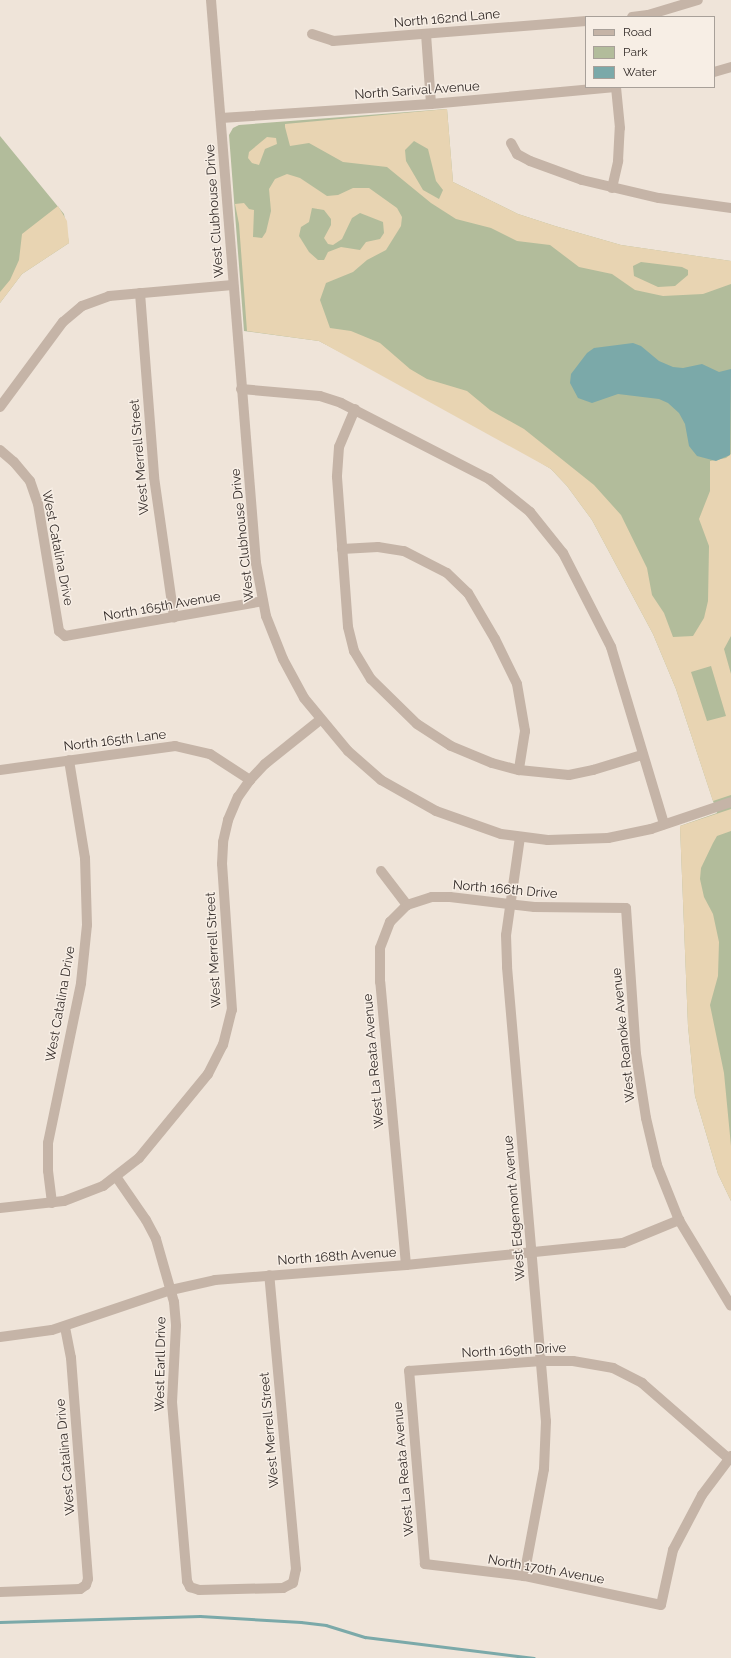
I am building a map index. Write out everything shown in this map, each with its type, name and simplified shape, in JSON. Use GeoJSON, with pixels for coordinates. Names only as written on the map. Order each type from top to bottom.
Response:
{"type":"FeatureCollection","features":[{"type":"Feature","properties":{"kind":"street","name":"West Clubhouse Drive"},"geometry":{"type":"LineString","coordinates":[[211,0],[256,563],[262,601],[283,659],[320,720],[348,751],[399,791],[457,820],[520,837],[548,840],[589,840],[632,834],[731,802]]}},
{"type":"Feature","properties":{"kind":"street"},"geometry":{"type":"LineString","coordinates":[[640,16],[698,0]]}},
{"type":"Feature","properties":{"kind":"street","name":"North 162nd Lane"},"geometry":{"type":"LineString","coordinates":[[312,34],[333,41],[585,21]]}},
{"type":"Feature","properties":{"kind":"street"},"geometry":{"type":"LineString","coordinates":[[426,34],[431,104]]}},
{"type":"Feature","properties":{"kind":"street"},"geometry":{"type":"LineString","coordinates":[[715,72],[731,67]]}},
{"type":"Feature","properties":{"kind":"street","name":"North Sarival Avenue"},"geometry":{"type":"LineString","coordinates":[[221,118],[431,104],[605,88]]}},
{"type":"Feature","properties":{"kind":"street"},"geometry":{"type":"LineString","coordinates":[[612,188],[618,161],[620,128],[616,88]]}},
{"type":"Feature","properties":{"kind":"street"},"geometry":{"type":"LineString","coordinates":[[511,142],[517,154],[530,161],[612,188],[659,198],[731,208]]}},
{"type":"Feature","properties":{"kind":"street"},"geometry":{"type":"LineString","coordinates":[[0,407],[63,322],[74,311],[109,296],[233,285]]}},
{"type":"Feature","properties":{"kind":"street","name":"West Merrell Street"},"geometry":{"type":"LineString","coordinates":[[140,293],[154,477],[174,618]]}},
{"type":"Feature","properties":{"kind":"street"},"geometry":{"type":"LineString","coordinates":[[241,389],[320,396],[355,409],[489,479],[518,501],[542,525],[570,566],[611,646],[642,755],[664,824]]}},
{"type":"Feature","properties":{"kind":"street"},"geometry":{"type":"LineString","coordinates":[[355,409],[342,436],[337,459],[342,549],[351,640],[359,662],[371,679],[399,709],[435,736],[472,756],[519,770],[555,775],[582,773],[642,755]]}},
{"type":"Feature","properties":{"kind":"street","name":"West Catalina Drive"},"geometry":{"type":"LineString","coordinates":[[0,450],[14,462],[30,481],[38,504],[59,631],[65,636]]}},
{"type":"Feature","properties":{"kind":"street"},"geometry":{"type":"LineString","coordinates":[[342,549],[378,547],[404,551],[442,570],[468,593],[495,639],[517,684],[525,731],[519,770]]}},
{"type":"Feature","properties":{"kind":"street","name":"North 165th Avenue"},"geometry":{"type":"LineString","coordinates":[[65,636],[174,618],[262,601]]}},
{"type":"Feature","properties":{"kind":"street","name":"West Merrell Street"},"geometry":{"type":"LineString","coordinates":[[0,1208],[52,1203],[89,1193],[117,1178],[143,1154],[202,1082],[219,1055],[227,1034],[232,998],[222,853],[230,814],[250,780],[265,764],[320,720]]}},
{"type":"Feature","properties":{"kind":"street","name":"North 165th Lane"},"geometry":{"type":"LineString","coordinates":[[0,770],[162,746],[181,747],[215,756],[250,780]]}},
{"type":"Feature","properties":{"kind":"street","name":"West Catalina Drive"},"geometry":{"type":"LineString","coordinates":[[52,1203],[48,1171],[48,1143],[81,983],[87,925],[85,858],[70,760]]}},
{"type":"Feature","properties":{"kind":"street","name":"West Edgemont Avenue"},"geometry":{"type":"LineString","coordinates":[[520,837],[506,935],[507,967],[546,1422],[544,1469],[524,1576]]}},
{"type":"Feature","properties":{"kind":"street"},"geometry":{"type":"LineString","coordinates":[[381,871],[407,905]]}},
{"type":"Feature","properties":{"kind":"street","name":"North 166th Drive"},"geometry":{"type":"LineString","coordinates":[[407,905],[432,898],[444,897],[510,903],[534,907],[626,908]]}},
{"type":"Feature","properties":{"kind":"street","name":"West La Reata Avenue"},"geometry":{"type":"LineString","coordinates":[[406,1265],[380,982],[380,948],[390,922],[407,905]]}},
{"type":"Feature","properties":{"kind":"street","name":"West Roanoke Avenue"},"geometry":{"type":"LineString","coordinates":[[626,908],[636,1054],[646,1118],[657,1165],[679,1220],[731,1306]]}},
{"type":"Feature","properties":{"kind":"street","name":"West Earll Drive"},"geometry":{"type":"LineString","coordinates":[[117,1178],[152,1230],[171,1290],[176,1318],[171,1381],[172,1409],[187,1581],[190,1587]]}},
{"type":"Feature","properties":{"kind":"street","name":"North 168th Avenue"},"geometry":{"type":"LineString","coordinates":[[0,1337],[41,1333],[65,1327],[171,1290],[215,1280],[406,1265],[623,1243],[679,1220]]}},
{"type":"Feature","properties":{"kind":"street","name":"West Merrell Street"},"geometry":{"type":"LineString","coordinates":[[190,1587],[199,1590],[283,1588],[293,1583],[296,1569],[269,1275]]}},
{"type":"Feature","properties":{"kind":"street","name":"West Catalina Drive"},"geometry":{"type":"LineString","coordinates":[[0,1592],[76,1590],[86,1585],[88,1573],[71,1358],[65,1327]]}},
{"type":"Feature","properties":{"kind":"street","name":"North 169th Drive"},"geometry":{"type":"LineString","coordinates":[[409,1371],[574,1361],[613,1368],[642,1383],[730,1459]]}},
{"type":"Feature","properties":{"kind":"street","name":"West La Reata Avenue"},"geometry":{"type":"LineString","coordinates":[[409,1371],[425,1564]]}},
{"type":"Feature","properties":{"kind":"street","name":"North 170th Avenue"},"geometry":{"type":"LineString","coordinates":[[425,1564],[524,1576],[661,1605],[673,1550],[702,1495],[730,1459]]}},
{"type":"Feature","properties":{"kind":"green space"},"geometry":{"type":"Polygon","coordinates":[[[447,109],[453,182],[518,214],[621,245],[731,261],[731,1201],[718,1174],[695,1096],[688,1026],[680,826],[717,813],[676,689],[653,634],[592,520],[567,486],[551,469],[468,419],[319,341],[244,331],[229,135],[233,128],[239,125],[447,109]]]}},
{"type":"Feature","properties":{"kind":"green space"},"geometry":{"type":"Polygon","coordinates":[[[0,136],[64,214],[69,243],[22,274],[0,303],[0,136]]]}},
{"type":"Feature","properties":{"kind":"sand"},"geometry":{"type":"Polygon","coordinates":[[[447,109],[453,182],[518,214],[621,245],[731,261],[731,284],[703,294],[663,296],[635,290],[612,274],[579,267],[550,245],[517,241],[491,228],[456,219],[431,203],[387,167],[343,162],[309,143],[290,146],[285,124],[447,109]],[[414,141],[405,150],[406,161],[423,190],[439,199],[443,190],[436,181],[428,149],[414,141]],[[641,262],[633,266],[634,276],[658,287],[675,286],[688,275],[688,270],[682,267],[641,262]]]}},
{"type":"Feature","properties":{"kind":"sand"},"geometry":{"type":"Polygon","coordinates":[[[267,137],[276,138],[277,144],[265,149],[259,165],[252,163],[248,158],[249,152],[267,137]]]}},
{"type":"Feature","properties":{"kind":"sand"},"geometry":{"type":"Polygon","coordinates":[[[287,174],[300,178],[327,196],[338,195],[353,188],[369,188],[397,208],[402,217],[401,226],[386,250],[367,260],[353,272],[326,283],[320,300],[330,328],[351,331],[380,343],[410,369],[427,379],[467,391],[490,410],[524,429],[594,485],[621,515],[647,568],[652,595],[664,613],[673,637],[693,636],[704,618],[708,601],[709,546],[699,519],[710,491],[710,461],[726,458],[731,454],[731,636],[724,649],[731,674],[731,795],[713,801],[676,689],[653,634],[592,520],[567,486],[551,469],[319,341],[247,331],[239,224],[235,204],[244,203],[249,209],[254,210],[253,237],[262,238],[266,232],[271,211],[269,189],[275,179],[287,174]],[[312,208],[309,222],[301,227],[299,236],[309,252],[318,260],[324,260],[328,252],[341,247],[360,250],[366,242],[380,239],[384,233],[383,222],[360,213],[352,218],[342,239],[333,245],[328,244],[324,238],[331,225],[331,219],[324,210],[312,208]],[[711,666],[691,672],[707,721],[726,716],[711,666]]]}},
{"type":"Feature","properties":{"kind":"sand"},"geometry":{"type":"Polygon","coordinates":[[[58,206],[67,221],[69,243],[22,274],[0,303],[0,292],[10,280],[19,260],[22,234],[58,206]]]}},
{"type":"Feature","properties":{"kind":"sand"},"geometry":{"type":"Polygon","coordinates":[[[731,809],[731,831],[717,836],[701,868],[700,879],[704,897],[713,914],[719,942],[718,976],[710,1005],[724,1073],[731,1146],[731,1201],[718,1174],[695,1096],[688,1026],[680,826],[731,809]]]}},
{"type":"Feature","properties":{"kind":"water"},"geometry":{"type":"Polygon","coordinates":[[[633,343],[641,346],[659,361],[673,367],[683,368],[702,364],[719,372],[731,369],[730,455],[716,461],[697,456],[689,446],[685,424],[679,413],[668,403],[659,399],[618,394],[592,403],[578,398],[570,383],[571,374],[587,353],[594,348],[633,343]]]}},
{"type":"Feature","properties":{"kind":"waterway"},"geometry":{"type":"LineString","coordinates":[[0,1622],[200,1616],[301,1622],[326,1625],[365,1637],[534,1658]]}}]}
